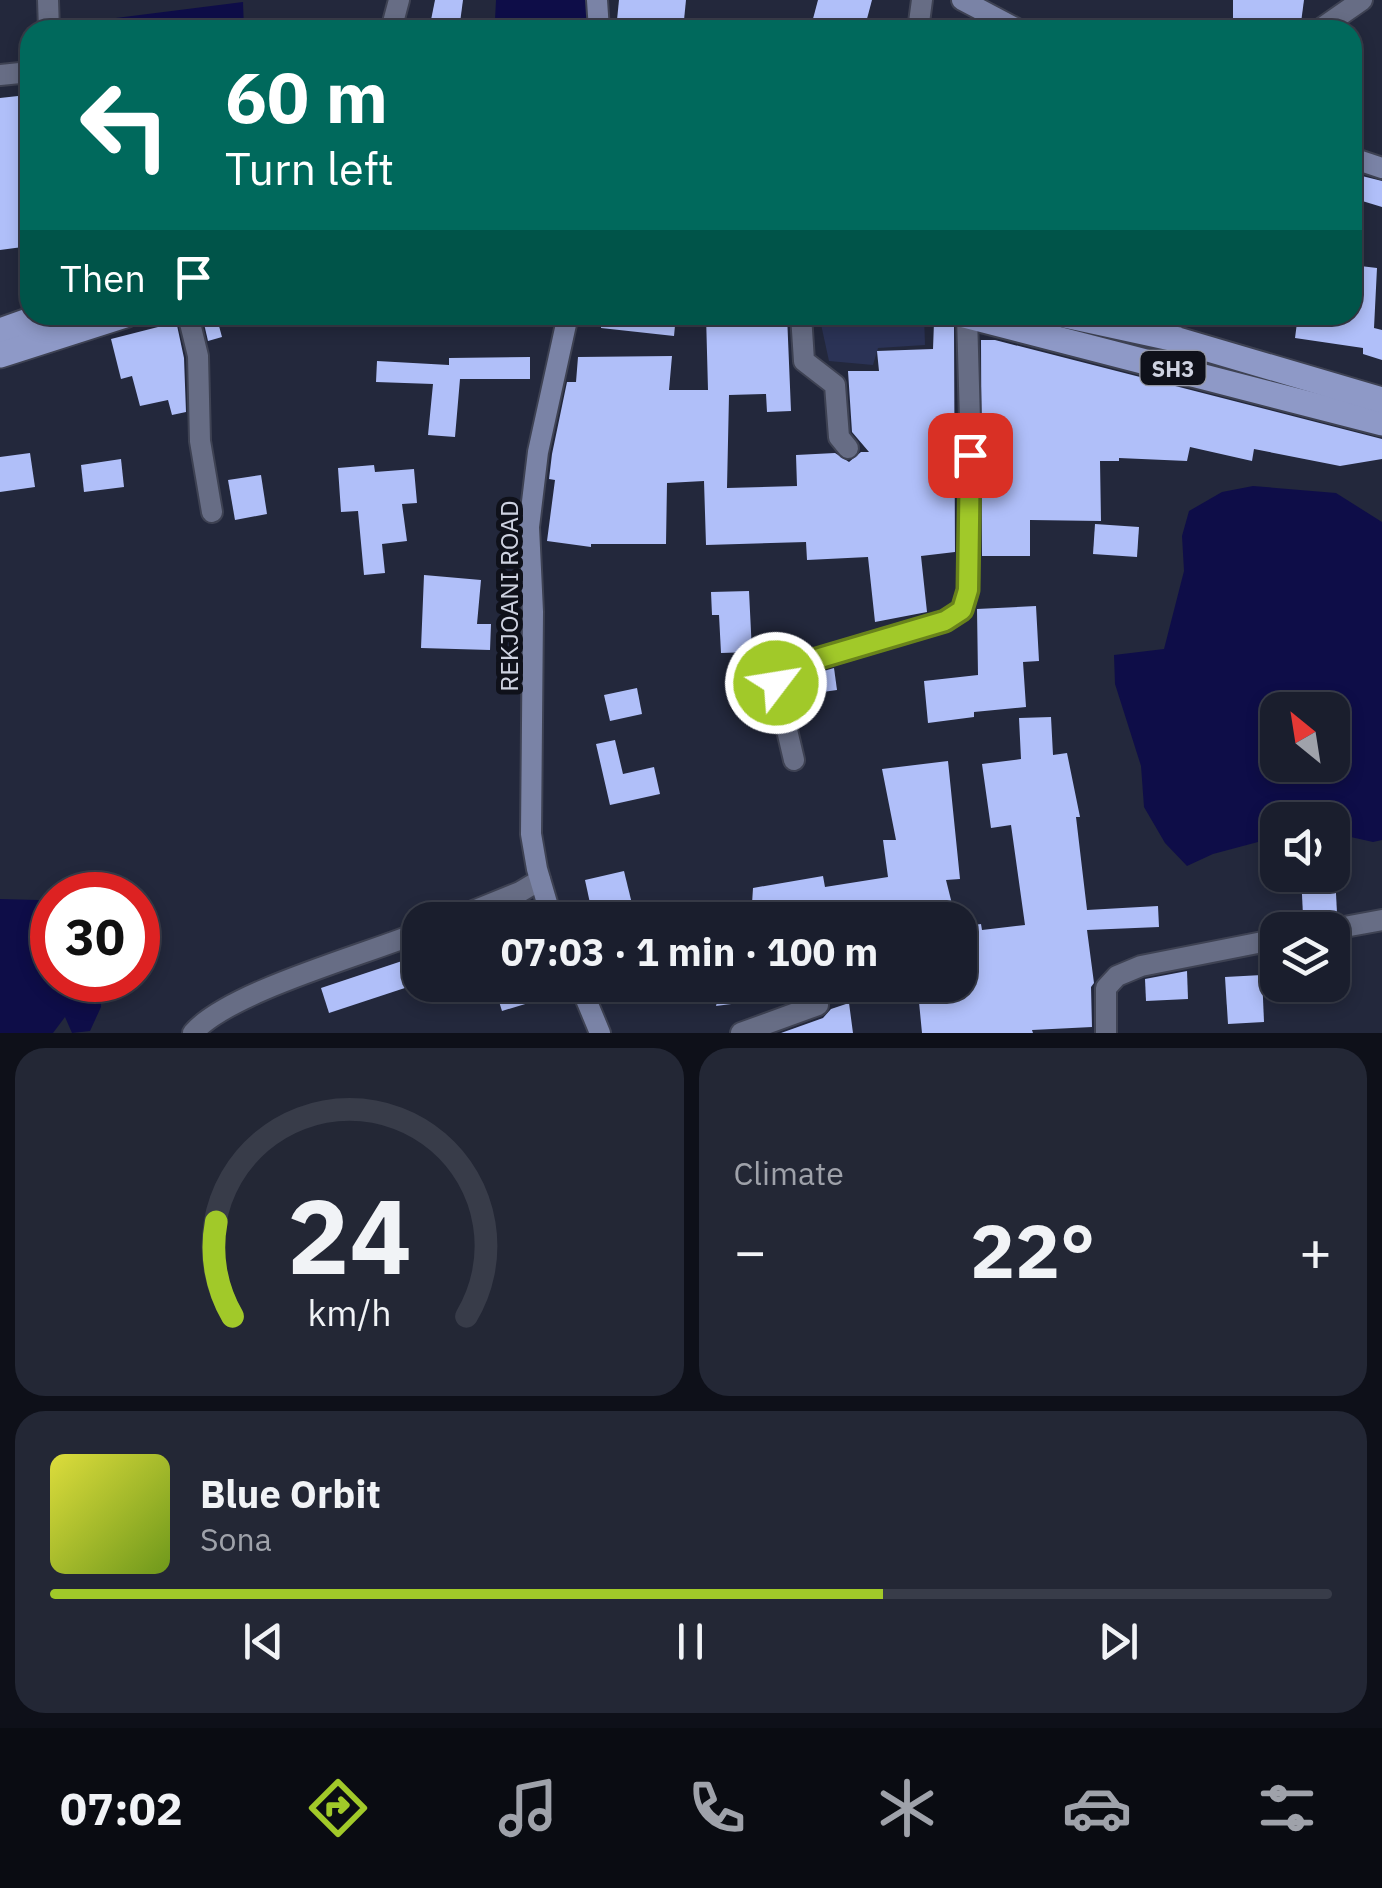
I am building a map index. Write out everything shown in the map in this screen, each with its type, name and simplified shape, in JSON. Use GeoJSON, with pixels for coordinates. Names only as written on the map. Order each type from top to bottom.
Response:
{"type":"FeatureCollection","features":[{"type":"Feature","properties":{"kind":"main road"},"geometry":{"type":"LineString","coordinates":[[0,355],[94,325]]}},
{"type":"Feature","properties":{"kind":"main road","name":"SH3"},"geometry":{"type":"LineString","coordinates":[[1004,325],[1382,423]]}},
{"type":"Feature","properties":{"kind":"main road","name":"SH3"},"geometry":{"type":"LineString","coordinates":[[1171,326],[1382,400]]}},
{"type":"Feature","properties":{"kind":"street"},"geometry":{"type":"LineString","coordinates":[[962,0],[1000,20]]}},
{"type":"Feature","properties":{"kind":"street"},"geometry":{"type":"LineString","coordinates":[[1333,20],[1362,0]]}},
{"type":"Feature","properties":{"kind":"street"},"geometry":{"type":"LineString","coordinates":[[190,325],[198,356],[200,442],[212,512]]}},
{"type":"Feature","properties":{"kind":"street","name":"REKJOANI ROAD"},"geometry":{"type":"LineString","coordinates":[[547,902],[531,834],[533,612],[529,526],[538,452],[566,325]]}},
{"type":"Feature","properties":{"kind":"street"},"geometry":{"type":"LineString","coordinates":[[802,325],[804,361],[835,385],[839,437],[848,448]]}},
{"type":"Feature","properties":{"kind":"street"},"geometry":{"type":"LineString","coordinates":[[794,760],[776,683],[778,675],[786,668],[945,621],[962,610],[968,590],[970,421],[965,325]]}},
{"type":"Feature","properties":{"kind":"street"},"geometry":{"type":"LineString","coordinates":[[495,902],[540,880]]}},
{"type":"Feature","properties":{"kind":"street"},"geometry":{"type":"LineString","coordinates":[[1350,926],[1382,920]]}},
{"type":"Feature","properties":{"kind":"street"},"geometry":{"type":"LineString","coordinates":[[193,1033],[214,1013],[248,997],[402,939]]}},
{"type":"Feature","properties":{"kind":"street"},"geometry":{"type":"LineString","coordinates":[[1106,1033],[1106,988],[1117,976],[1141,966],[1260,943]]}},
{"type":"Feature","properties":{"kind":"street"},"geometry":{"type":"LineString","coordinates":[[587,1002],[600,1033]]}},
{"type":"Feature","properties":{"kind":"street"},"geometry":{"type":"LineString","coordinates":[[741,1033],[818,1005]]}},
{"type":"Feature","properties":{"kind":"shaded area"},"geometry":{"type":"Polygon","coordinates":[[[496,0],[587,0],[590,20],[495,20],[496,0]]]}},
{"type":"Feature","properties":{"kind":"shaded area"},"geometry":{"type":"Polygon","coordinates":[[[243,2],[244,20],[100,20],[243,2]]]}},
{"type":"Feature","properties":{"kind":"shaded area"},"geometry":{"type":"Polygon","coordinates":[[[821,325],[924,325],[925,345],[878,348],[873,365],[829,361],[821,325]]]}},
{"type":"Feature","properties":{"kind":"shaded area"},"geometry":{"type":"Polygon","coordinates":[[[1253,486],[1336,493],[1382,522],[1382,840],[1350,837],[1350,802],[1260,802],[1260,842],[1213,854],[1187,866],[1165,843],[1144,807],[1141,766],[1115,684],[1114,655],[1164,649],[1184,571],[1182,536],[1189,511],[1222,492],[1253,486]]]}},
{"type":"Feature","properties":{"kind":"shaded area"},"geometry":{"type":"Polygon","coordinates":[[[0,899],[30,900],[30,1002],[101,1002],[101,1007],[90,1031],[72,1033],[65,1017],[53,1033],[0,1033],[0,899]]]}},
{"type":"Feature","properties":{"kind":"building"},"geometry":{"type":"Polygon","coordinates":[[[435,0],[463,0],[460,20],[431,20],[435,0]]]}},
{"type":"Feature","properties":{"kind":"building"},"geometry":{"type":"Polygon","coordinates":[[[619,0],[686,0],[684,20],[617,20],[619,0]]]}},
{"type":"Feature","properties":{"kind":"building"},"geometry":{"type":"Polygon","coordinates":[[[818,0],[872,0],[867,20],[813,20],[818,0]]]}},
{"type":"Feature","properties":{"kind":"building"},"geometry":{"type":"Polygon","coordinates":[[[1233,0],[1304,0],[1301,20],[1233,20],[1233,0]]]}},
{"type":"Feature","properties":{"kind":"building"},"geometry":{"type":"Polygon","coordinates":[[[20,96],[20,247],[0,250],[0,98],[20,96]]]}},
{"type":"Feature","properties":{"kind":"building"},"geometry":{"type":"Polygon","coordinates":[[[1362,176],[1382,181],[1382,207],[1362,201],[1362,176]]]}},
{"type":"Feature","properties":{"kind":"building"},"geometry":{"type":"Polygon","coordinates":[[[1362,266],[1377,268],[1374,328],[1382,330],[1382,360],[1363,354],[1363,348],[1295,338],[1297,325],[1362,325],[1362,266]]]}},
{"type":"Feature","properties":{"kind":"building"},"geometry":{"type":"Polygon","coordinates":[[[177,325],[184,358],[186,412],[172,415],[168,400],[140,406],[132,376],[121,379],[111,339],[177,325]]]}},
{"type":"Feature","properties":{"kind":"building"},"geometry":{"type":"Polygon","coordinates":[[[204,325],[219,325],[222,337],[208,341],[204,325]]]}},
{"type":"Feature","properties":{"kind":"building"},"geometry":{"type":"Polygon","coordinates":[[[601,325],[675,325],[674,336],[601,325]]]}},
{"type":"Feature","properties":{"kind":"building"},"geometry":{"type":"Polygon","coordinates":[[[706,325],[787,325],[791,411],[767,412],[766,394],[729,395],[727,488],[797,486],[796,455],[835,453],[849,462],[861,452],[869,452],[852,432],[848,371],[879,371],[877,351],[933,349],[934,325],[954,327],[955,552],[921,556],[927,612],[875,622],[868,557],[807,560],[806,542],[706,545],[704,481],[667,483],[666,544],[591,547],[547,541],[555,480],[549,479],[552,454],[567,382],[576,382],[578,357],[672,356],[669,390],[708,390],[706,325]]]}},
{"type":"Feature","properties":{"kind":"building"},"geometry":{"type":"Polygon","coordinates":[[[981,340],[995,340],[1382,439],[1382,459],[1340,466],[1254,449],[1252,461],[1190,447],[1187,461],[1100,461],[1101,521],[1030,520],[1030,556],[982,556],[981,340]]]}},
{"type":"Feature","properties":{"kind":"building"},"geometry":{"type":"Polygon","coordinates":[[[530,357],[530,379],[460,379],[455,437],[428,435],[433,384],[376,382],[377,361],[449,365],[449,358],[530,357]]]}},
{"type":"Feature","properties":{"kind":"building"},"geometry":{"type":"Polygon","coordinates":[[[30,453],[35,487],[0,492],[0,457],[30,453]]]}},
{"type":"Feature","properties":{"kind":"building"},"geometry":{"type":"Polygon","coordinates":[[[121,459],[124,487],[84,492],[81,465],[121,459]]]}},
{"type":"Feature","properties":{"kind":"building"},"geometry":{"type":"Polygon","coordinates":[[[374,465],[375,472],[414,469],[417,503],[402,504],[407,541],[382,544],[385,573],[364,575],[358,511],[341,512],[338,468],[374,465]]]}},
{"type":"Feature","properties":{"kind":"building"},"geometry":{"type":"Polygon","coordinates":[[[261,475],[267,514],[235,520],[228,480],[261,475]]]}},
{"type":"Feature","properties":{"kind":"building"},"geometry":{"type":"Polygon","coordinates":[[[1095,524],[1139,527],[1137,557],[1093,554],[1095,524]]]}},
{"type":"Feature","properties":{"kind":"building"},"geometry":{"type":"Polygon","coordinates":[[[424,575],[481,580],[477,624],[491,624],[490,650],[421,648],[424,575]]]}},
{"type":"Feature","properties":{"kind":"building"},"geometry":{"type":"Polygon","coordinates":[[[749,591],[752,652],[721,653],[719,615],[712,615],[711,592],[749,591]]]}},
{"type":"Feature","properties":{"kind":"building"},"geometry":{"type":"Polygon","coordinates":[[[1036,606],[1039,661],[1023,662],[1026,707],[974,712],[974,717],[928,723],[924,681],[978,675],[977,609],[1036,606]]]}},
{"type":"Feature","properties":{"kind":"building"},"geometry":{"type":"Polygon","coordinates":[[[834,668],[837,690],[794,696],[793,680],[834,668]]]}},
{"type":"Feature","properties":{"kind":"building"},"geometry":{"type":"Polygon","coordinates":[[[637,688],[642,714],[610,721],[604,695],[637,688]]]}},
{"type":"Feature","properties":{"kind":"building"},"geometry":{"type":"Polygon","coordinates":[[[763,689],[769,713],[736,715],[735,691],[763,689]]]}},
{"type":"Feature","properties":{"kind":"building"},"geometry":{"type":"Polygon","coordinates":[[[1051,717],[1053,755],[1067,753],[1080,817],[1076,817],[1087,910],[1158,906],[1159,927],[1087,930],[1094,983],[1092,1027],[1032,1030],[1033,1033],[922,1033],[919,1002],[977,1002],[977,925],[981,924],[982,930],[1025,925],[1011,825],[991,828],[982,764],[1021,759],[1019,718],[1051,717]]]}},
{"type":"Feature","properties":{"kind":"building"},"geometry":{"type":"Polygon","coordinates":[[[615,740],[623,774],[654,767],[660,794],[610,805],[596,744],[615,740]]]}},
{"type":"Feature","properties":{"kind":"building"},"geometry":{"type":"Polygon","coordinates":[[[948,761],[960,879],[946,880],[952,902],[752,902],[753,888],[823,876],[825,887],[888,877],[883,840],[896,840],[882,769],[948,761]]]}},
{"type":"Feature","properties":{"kind":"building"},"geometry":{"type":"Polygon","coordinates":[[[624,871],[632,902],[590,902],[585,880],[624,871]]]}},
{"type":"Feature","properties":{"kind":"building"},"geometry":{"type":"Polygon","coordinates":[[[1302,892],[1336,892],[1337,912],[1303,912],[1302,892]]]}},
{"type":"Feature","properties":{"kind":"building"},"geometry":{"type":"Polygon","coordinates":[[[402,961],[402,989],[329,1013],[321,988],[402,961]]]}},
{"type":"Feature","properties":{"kind":"building"},"geometry":{"type":"Polygon","coordinates":[[[1187,971],[1188,999],[1146,1001],[1145,979],[1187,971]]]}},
{"type":"Feature","properties":{"kind":"building"},"geometry":{"type":"Polygon","coordinates":[[[1260,975],[1264,1022],[1228,1024],[1225,977],[1260,975]]]}},
{"type":"Feature","properties":{"kind":"building"},"geometry":{"type":"Polygon","coordinates":[[[499,1002],[532,1002],[502,1011],[499,1002]]]}},
{"type":"Feature","properties":{"kind":"building"},"geometry":{"type":"Polygon","coordinates":[[[849,1003],[853,1033],[781,1033],[823,1018],[831,1009],[849,1003]]]}},
{"type":"Feature","properties":{"kind":"route"},"geometry":{"type":"LineString","coordinates":[[776,683],[786,668],[945,621],[962,610],[968,590],[970,455]]}}]}
